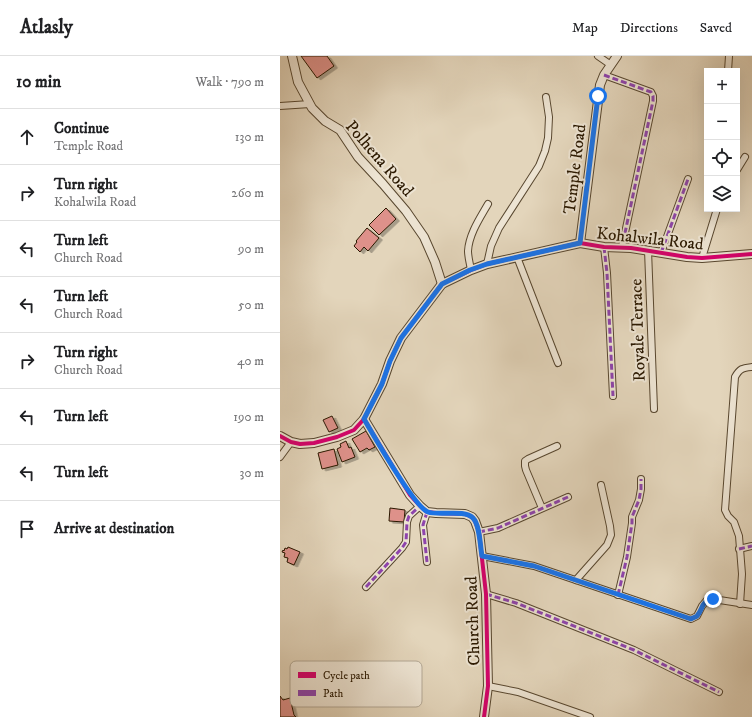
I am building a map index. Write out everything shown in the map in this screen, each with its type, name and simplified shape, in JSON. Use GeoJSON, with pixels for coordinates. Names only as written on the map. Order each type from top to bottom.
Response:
{"type":"FeatureCollection","features":[{"type":"Feature","properties":{"kind":"street","name":"Polhena Road"},"geometry":{"type":"LineString","coordinates":[[292,56],[298,82],[312,108],[325,121],[340,130],[358,157],[406,210],[424,237],[435,262],[442,284]]}},
{"type":"Feature","properties":{"kind":"street"},"geometry":{"type":"LineString","coordinates":[[598,56],[611,65]]}},
{"type":"Feature","properties":{"kind":"street","name":"Temple Road"},"geometry":{"type":"LineString","coordinates":[[580,243],[600,85],[604,75],[617,56]]}},
{"type":"Feature","properties":{"kind":"street"},"geometry":{"type":"LineString","coordinates":[[728,56],[728,68]]}},
{"type":"Feature","properties":{"kind":"street"},"geometry":{"type":"LineString","coordinates":[[604,75],[651,92],[653,96],[622,248]]}},
{"type":"Feature","properties":{"kind":"street"},"geometry":{"type":"LineString","coordinates":[[487,264],[491,246],[499,228],[539,166],[545,151],[548,138],[549,117],[546,97]]}},
{"type":"Feature","properties":{"kind":"street"},"geometry":{"type":"LineString","coordinates":[[280,106],[310,104]]}},
{"type":"Feature","properties":{"kind":"street"},"geometry":{"type":"LineString","coordinates":[[740,165],[745,157]]}},
{"type":"Feature","properties":{"kind":"street"},"geometry":{"type":"LineString","coordinates":[[661,253],[688,179]]}},
{"type":"Feature","properties":{"kind":"street"},"geometry":{"type":"LineString","coordinates":[[470,270],[468,253],[469,244],[488,204]]}},
{"type":"Feature","properties":{"kind":"street"},"geometry":{"type":"LineString","coordinates":[[702,258],[716,212]]}},
{"type":"Feature","properties":{"kind":"street","name":"Kohalwila Road"},"geometry":{"type":"LineString","coordinates":[[280,436],[291,442],[300,444],[314,443],[337,437],[354,430],[364,419],[382,384],[390,361],[401,338],[442,284],[470,270],[487,264],[580,243],[604,247],[648,250],[687,257],[702,258],[752,254]]}},
{"type":"Feature","properties":{"kind":"street"},"geometry":{"type":"LineString","coordinates":[[604,247],[607,273],[613,396]]}},
{"type":"Feature","properties":{"kind":"street","name":"Royale Terrace"},"geometry":{"type":"LineString","coordinates":[[648,250],[654,409]]}},
{"type":"Feature","properties":{"kind":"street"},"geometry":{"type":"LineString","coordinates":[[517,257],[558,364]]}},
{"type":"Feature","properties":{"kind":"street"},"geometry":{"type":"LineString","coordinates":[[740,604],[742,574],[739,536],[734,522],[724,510],[735,377],[743,368],[752,367]]}},
{"type":"Feature","properties":{"kind":"street"},"geometry":{"type":"LineString","coordinates":[[364,419],[410,495],[427,512],[423,525],[426,562]]}},
{"type":"Feature","properties":{"kind":"street"},"geometry":{"type":"LineString","coordinates":[[280,458],[291,442]]}},
{"type":"Feature","properties":{"kind":"street"},"geometry":{"type":"LineString","coordinates":[[542,508],[524,466],[525,461],[528,458],[557,446]]}},
{"type":"Feature","properties":{"kind":"street"},"geometry":{"type":"LineString","coordinates":[[618,595],[627,557],[632,517],[639,500],[642,478]]}},
{"type":"Feature","properties":{"kind":"street"},"geometry":{"type":"LineString","coordinates":[[576,580],[607,545],[611,535],[601,485]]}},
{"type":"Feature","properties":{"kind":"street"},"geometry":{"type":"LineString","coordinates":[[478,532],[498,528],[568,497]]}},
{"type":"Feature","properties":{"kind":"street"},"geometry":{"type":"LineString","coordinates":[[366,587],[406,542],[407,522],[410,516],[420,506]]}},
{"type":"Feature","properties":{"kind":"street","name":"Church Road"},"geometry":{"type":"LineString","coordinates":[[427,512],[465,514],[472,517],[476,521],[486,594],[488,686],[484,717]]}},
{"type":"Feature","properties":{"kind":"street"},"geometry":{"type":"LineString","coordinates":[[739,548],[752,546]]}},
{"type":"Feature","properties":{"kind":"street"},"geometry":{"type":"LineString","coordinates":[[482,556],[534,566],[691,619],[697,616],[707,600],[713,599],[752,605]]}},
{"type":"Feature","properties":{"kind":"street"},"geometry":{"type":"LineString","coordinates":[[486,594],[516,603],[634,650],[719,692]]}},
{"type":"Feature","properties":{"kind":"street"},"geometry":{"type":"LineString","coordinates":[[488,686],[518,692],[590,717]]}},
{"type":"Feature","properties":{"kind":"building"},"geometry":{"type":"Polygon","coordinates":[[[301,56],[327,56],[334,66],[317,78],[301,56]]]}},
{"type":"Feature","properties":{"kind":"building"},"geometry":{"type":"Polygon","coordinates":[[[386,208],[396,219],[379,235],[369,225],[386,208]]]}},
{"type":"Feature","properties":{"kind":"building"},"geometry":{"type":"Polygon","coordinates":[[[367,228],[379,238],[368,251],[364,247],[360,252],[354,246],[357,242],[356,241],[367,228]]]}},
{"type":"Feature","properties":{"kind":"building"},"geometry":{"type":"Polygon","coordinates":[[[332,416],[338,428],[329,432],[323,420],[332,416]]]}},
{"type":"Feature","properties":{"kind":"building"},"geometry":{"type":"Polygon","coordinates":[[[366,431],[375,447],[369,450],[367,448],[360,452],[352,439],[366,431]]]}},
{"type":"Feature","properties":{"kind":"building"},"geometry":{"type":"Polygon","coordinates":[[[346,441],[349,448],[351,447],[355,457],[342,462],[337,449],[341,447],[340,444],[346,441]]]}},
{"type":"Feature","properties":{"kind":"building"},"geometry":{"type":"Polygon","coordinates":[[[334,449],[338,465],[322,469],[318,453],[334,449]]]}},
{"type":"Feature","properties":{"kind":"building"},"geometry":{"type":"Polygon","coordinates":[[[390,508],[405,510],[404,522],[389,521],[390,508]]]}},
{"type":"Feature","properties":{"kind":"building"},"geometry":{"type":"Polygon","coordinates":[[[288,547],[300,552],[294,565],[287,562],[288,558],[284,557],[285,553],[282,552],[288,547]]]}},
{"type":"Feature","properties":{"kind":"building"},"geometry":{"type":"Polygon","coordinates":[[[280,696],[283,700],[290,698],[290,707],[292,707],[296,717],[280,717],[280,696]]]}},
{"type":"Feature","properties":{"kind":"marked path"},"geometry":{"type":"LineString","coordinates":[[604,75],[651,92],[653,96],[622,247]]}},
{"type":"Feature","properties":{"kind":"marked path"},"geometry":{"type":"LineString","coordinates":[[661,253],[688,179]]}},
{"type":"Feature","properties":{"kind":"marked path"},"geometry":{"type":"LineString","coordinates":[[604,247],[607,273],[613,396]]}},
{"type":"Feature","properties":{"kind":"marked path"},"geometry":{"type":"LineString","coordinates":[[618,595],[627,557],[632,517],[639,500],[641,479]]}},
{"type":"Feature","properties":{"kind":"marked path"},"geometry":{"type":"LineString","coordinates":[[479,532],[498,528],[568,497]]}},
{"type":"Feature","properties":{"kind":"marked path"},"geometry":{"type":"LineString","coordinates":[[366,587],[402,548],[406,542],[407,522],[409,516],[420,506]]}},
{"type":"Feature","properties":{"kind":"marked path"},"geometry":{"type":"LineString","coordinates":[[427,512],[423,525],[427,562]]}},
{"type":"Feature","properties":{"kind":"marked path"},"geometry":{"type":"LineString","coordinates":[[739,549],[752,546]]}},
{"type":"Feature","properties":{"kind":"marked path"},"geometry":{"type":"LineString","coordinates":[[486,594],[516,603],[634,650],[719,692]]}},
{"type":"Feature","properties":{"kind":"cycle path"},"geometry":{"type":"LineString","coordinates":[[280,436],[291,442],[300,444],[314,443],[337,437],[354,430],[364,419],[382,384],[390,361],[401,338],[442,284],[471,270],[487,264],[580,243],[604,247],[631,248],[702,258],[752,254]]}},
{"type":"Feature","properties":{"kind":"cycle path"},"geometry":{"type":"LineString","coordinates":[[364,419],[410,495],[420,506],[427,512],[465,514],[472,517],[475,521],[479,532],[486,594],[488,686],[484,717]]}},
{"type":"Feature","properties":{"kind":"route"},"geometry":{"type":"LineString","coordinates":[[598,96],[580,243],[487,264],[470,270],[442,284],[401,338],[390,361],[382,384],[364,419],[410,495],[420,506],[427,512],[465,514],[472,517],[476,521],[482,556],[534,566],[691,619],[697,616],[707,600],[713,599]]}}]}
